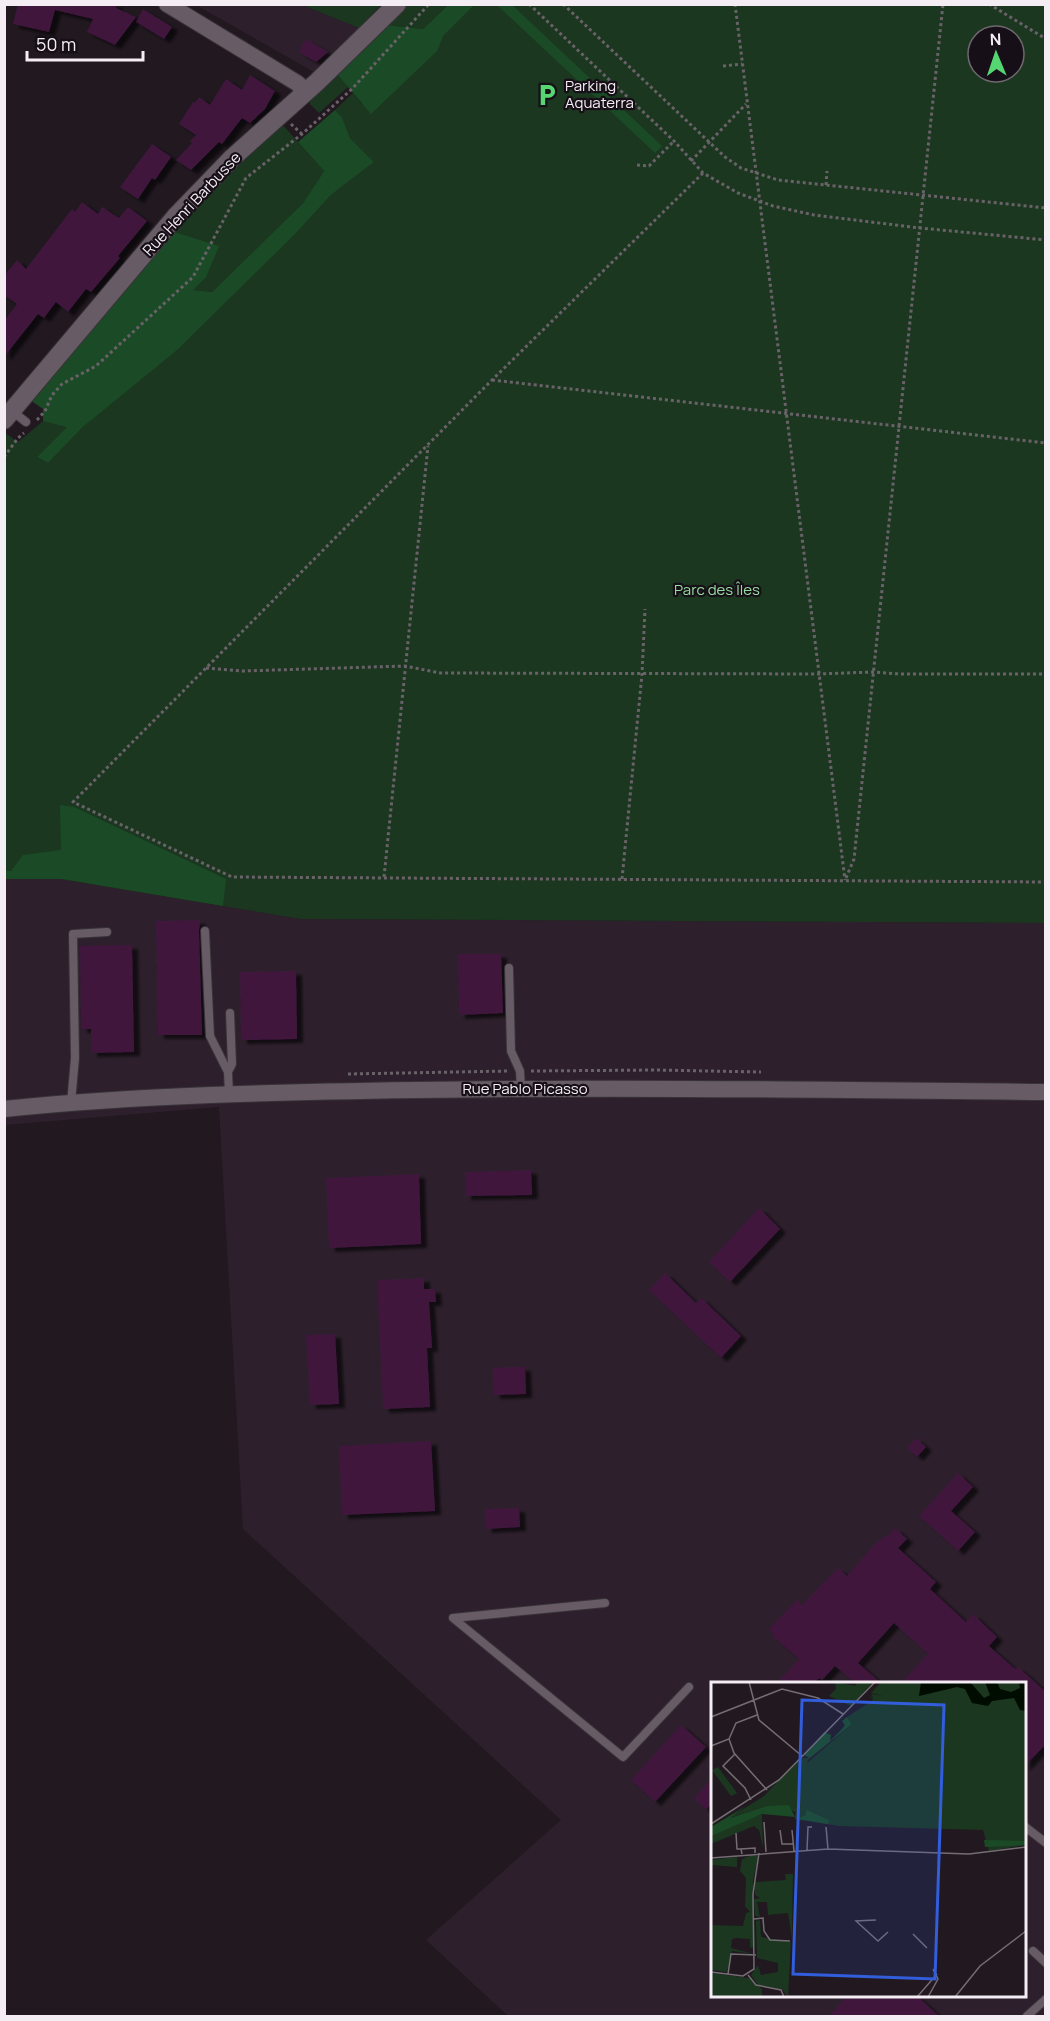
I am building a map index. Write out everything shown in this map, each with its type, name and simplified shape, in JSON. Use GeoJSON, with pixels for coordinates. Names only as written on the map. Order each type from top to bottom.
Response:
{"type":"FeatureCollection","features":[{"type":"Feature","properties":{"kind":"street"},"geometry":{"type":"LineString","coordinates":[[167,4],[297,83],[306,91]]}},
{"type":"Feature","properties":{"kind":"street","name":"Rue Henri Barbusse"},"geometry":{"type":"LineString","coordinates":[[16,417],[176,216],[231,159],[397,4]]}},
{"type":"Feature","properties":{"kind":"street","name":"Rue Pablo Picasso"},"geometry":{"type":"LineString","coordinates":[[4,1108],[229,1094],[520,1089],[1046,1092]]}},
{"type":"Feature","properties":{"kind":"lane"},"geometry":{"type":"LineString","coordinates":[[205,931],[210,1036],[228,1072],[229,1094]]}},
{"type":"Feature","properties":{"kind":"lane"},"geometry":{"type":"LineString","coordinates":[[71,1103],[75,1058],[73,934],[107,932]]}},
{"type":"Feature","properties":{"kind":"lane"},"geometry":{"type":"LineString","coordinates":[[509,969],[511,1051],[520,1071],[520,1089]]}},
{"type":"Feature","properties":{"kind":"lane"},"geometry":{"type":"LineString","coordinates":[[228,1072],[232,1064],[230,1013]]}},
{"type":"Feature","properties":{"kind":"lane"},"geometry":{"type":"LineString","coordinates":[[605,1602],[453,1618],[623,1757],[689,1687]]}},
{"type":"Feature","properties":{"kind":"lane"},"geometry":{"type":"LineString","coordinates":[[1026,1828],[1046,1843]]}},
{"type":"Feature","properties":{"kind":"lane"},"geometry":{"type":"LineString","coordinates":[[1033,1951],[1046,1963]]}},
{"type":"Feature","properties":{"kind":"lane"},"geometry":{"type":"LineString","coordinates":[[1027,2016],[1046,1999]]}},
{"type":"Feature","properties":{"kind":"path"},"geometry":{"type":"LineString","coordinates":[[16,417],[45,411],[52,395],[62,384],[96,366],[193,277],[246,178],[302,134],[352,88],[429,4]]}},
{"type":"Feature","properties":{"kind":"path"},"geometry":{"type":"LineString","coordinates":[[528,4],[674,141],[703,172],[722,185],[760,202],[814,215],[1046,240]]}},
{"type":"Feature","properties":{"kind":"path"},"geometry":{"type":"LineString","coordinates":[[563,4],[708,142],[741,168],[778,180],[1046,208]]}},
{"type":"Feature","properties":{"kind":"path"},"geometry":{"type":"LineString","coordinates":[[735,4],[845,880]]}},
{"type":"Feature","properties":{"kind":"path"},"geometry":{"type":"LineString","coordinates":[[845,880],[854,859],[900,428],[922,194],[944,4]]}},
{"type":"Feature","properties":{"kind":"path"},"geometry":{"type":"LineString","coordinates":[[989,4],[1046,39]]}},
{"type":"Feature","properties":{"kind":"path"},"geometry":{"type":"LineString","coordinates":[[723,66],[742,64]]}},
{"type":"Feature","properties":{"kind":"path"},"geometry":{"type":"LineString","coordinates":[[691,160],[747,103]]}},
{"type":"Feature","properties":{"kind":"path"},"geometry":{"type":"LineString","coordinates":[[637,165],[649,166],[674,141]]}},
{"type":"Feature","properties":{"kind":"path"},"geometry":{"type":"LineString","coordinates":[[826,185],[827,171]]}},
{"type":"Feature","properties":{"kind":"path"},"geometry":{"type":"LineString","coordinates":[[703,172],[492,380],[73,802],[232,877],[1046,882]]}},
{"type":"Feature","properties":{"kind":"path"},"geometry":{"type":"LineString","coordinates":[[492,380],[1046,443]]}},
{"type":"Feature","properties":{"kind":"path"},"geometry":{"type":"LineString","coordinates":[[4,457],[25,432]]}},
{"type":"Feature","properties":{"kind":"path"},"geometry":{"type":"LineString","coordinates":[[384,877],[428,446]]}},
{"type":"Feature","properties":{"kind":"path"},"geometry":{"type":"LineString","coordinates":[[622,879],[642,674],[645,609]]}},
{"type":"Feature","properties":{"kind":"path"},"geometry":{"type":"LineString","coordinates":[[206,668],[243,671],[405,666],[440,674],[873,672],[1046,674]]}},
{"type":"Feature","properties":{"kind":"shaded area"},"geometry":{"type":"Polygon","coordinates":[[[196,5],[302,5],[359,28],[314,72],[196,5]]]}},
{"type":"Feature","properties":{"kind":"shaded area"},"geometry":{"type":"Polygon","coordinates":[[[5,879],[63,879],[301,919],[1045,923],[1045,2016],[508,2016],[426,1940],[561,1820],[243,1529],[219,1107],[5,1125],[5,879]]]}},
{"type":"Feature","properties":{"kind":"green space"},"geometry":{"type":"Polygon","coordinates":[[[302,5],[381,5],[359,28],[302,5]]]}},
{"type":"Feature","properties":{"kind":"green space"},"geometry":{"type":"Polygon","coordinates":[[[407,5],[448,5],[423,29],[386,25],[407,5]]]}},
{"type":"Feature","properties":{"kind":"green space"},"geometry":{"type":"Polygon","coordinates":[[[448,5],[474,5],[443,36],[437,51],[371,114],[336,73],[386,25],[423,29],[448,5]]]}},
{"type":"Feature","properties":{"kind":"green space","name":"Parc des Îles"},"geometry":{"type":"Polygon","coordinates":[[[463,5],[1045,5],[1045,923],[301,919],[5,870],[4,432],[18,442],[43,421],[68,426],[37,457],[48,463],[84,426],[298,231],[331,195],[374,162],[350,138],[342,117],[335,110],[353,93],[362,104],[463,5]]]}},
{"type":"Feature","properties":{"kind":"green space"},"geometry":{"type":"Polygon","coordinates":[[[512,5],[662,146],[655,153],[498,6],[512,5]]]}},
{"type":"Feature","properties":{"kind":"green space"},"geometry":{"type":"Polygon","coordinates":[[[336,73],[348,87],[319,113],[309,100],[336,73]]]}},
{"type":"Feature","properties":{"kind":"green space"},"geometry":{"type":"Polygon","coordinates":[[[335,110],[342,117],[350,138],[374,162],[331,195],[298,231],[177,350],[84,426],[48,463],[37,457],[67,427],[43,421],[43,409],[30,400],[171,231],[219,246],[206,277],[193,290],[212,292],[303,203],[324,171],[298,142],[335,110]]]}},
{"type":"Feature","properties":{"kind":"green space"},"geometry":{"type":"Polygon","coordinates":[[[281,123],[324,171],[303,203],[212,292],[193,290],[172,231],[281,123]]]}},
{"type":"Feature","properties":{"kind":"green space"},"geometry":{"type":"Polygon","coordinates":[[[60,805],[74,807],[226,879],[223,906],[63,879],[5,879],[5,870],[11,871],[23,855],[61,850],[60,805]]]}},
{"type":"Feature","properties":{"kind":"building"},"geometry":{"type":"Polygon","coordinates":[[[18,4],[117,4],[116,8],[136,17],[115,45],[87,32],[93,19],[55,10],[49,32],[13,24],[18,4]]]}},
{"type":"Feature","properties":{"kind":"building"},"geometry":{"type":"Polygon","coordinates":[[[143,9],[172,27],[164,39],[136,22],[143,9]]]}},
{"type":"Feature","properties":{"kind":"building"},"geometry":{"type":"Polygon","coordinates":[[[306,39],[328,52],[316,62],[299,52],[306,39]]]}},
{"type":"Feature","properties":{"kind":"building"},"geometry":{"type":"Polygon","coordinates":[[[250,75],[275,91],[265,109],[250,123],[242,118],[222,144],[219,142],[191,170],[176,160],[192,143],[190,141],[196,135],[179,124],[193,102],[195,103],[199,97],[210,105],[226,79],[242,90],[250,75]]]}},
{"type":"Feature","properties":{"kind":"building"},"geometry":{"type":"Polygon","coordinates":[[[152,144],[171,157],[155,180],[152,178],[138,199],[120,187],[152,144]]]}},
{"type":"Feature","properties":{"kind":"building"},"geometry":{"type":"Polygon","coordinates":[[[82,202],[98,214],[102,207],[119,218],[128,207],[147,221],[91,292],[86,289],[68,312],[56,302],[44,318],[38,314],[4,357],[4,321],[17,304],[4,295],[4,276],[17,260],[26,269],[72,209],[75,212],[82,202]]]}},
{"type":"Feature","properties":{"kind":"building"},"geometry":{"type":"Polygon","coordinates":[[[200,920],[202,1035],[158,1035],[156,921],[200,920]]]}},
{"type":"Feature","properties":{"kind":"building"},"geometry":{"type":"Polygon","coordinates":[[[132,945],[134,1052],[91,1053],[91,1029],[81,1029],[80,946],[132,945]]]}},
{"type":"Feature","properties":{"kind":"building"},"geometry":{"type":"Polygon","coordinates":[[[458,954],[501,954],[503,1013],[459,1015],[458,954]]]}},
{"type":"Feature","properties":{"kind":"building"},"geometry":{"type":"Polygon","coordinates":[[[296,971],[297,1039],[241,1040],[240,972],[296,971]]]}},
{"type":"Feature","properties":{"kind":"building"},"geometry":{"type":"Polygon","coordinates":[[[531,1170],[532,1195],[465,1196],[465,1172],[531,1170]]]}},
{"type":"Feature","properties":{"kind":"building"},"geometry":{"type":"Polygon","coordinates":[[[419,1174],[421,1244],[329,1248],[326,1178],[419,1174]]]}},
{"type":"Feature","properties":{"kind":"building"},"geometry":{"type":"Polygon","coordinates":[[[759,1208],[780,1229],[730,1282],[709,1262],[759,1208]]]}},
{"type":"Feature","properties":{"kind":"building"},"geometry":{"type":"Polygon","coordinates":[[[665,1273],[696,1303],[701,1298],[741,1336],[721,1358],[649,1290],[665,1273]]]}},
{"type":"Feature","properties":{"kind":"building"},"geometry":{"type":"Polygon","coordinates":[[[424,1278],[424,1289],[435,1289],[436,1302],[429,1302],[432,1348],[427,1348],[430,1407],[383,1409],[377,1280],[424,1278]]]}},
{"type":"Feature","properties":{"kind":"building"},"geometry":{"type":"Polygon","coordinates":[[[335,1334],[339,1404],[310,1405],[306,1335],[335,1334]]]}},
{"type":"Feature","properties":{"kind":"building"},"geometry":{"type":"Polygon","coordinates":[[[525,1367],[526,1394],[494,1395],[493,1368],[525,1367]]]}},
{"type":"Feature","properties":{"kind":"building"},"geometry":{"type":"Polygon","coordinates":[[[916,1438],[926,1447],[917,1457],[907,1448],[916,1438]]]}},
{"type":"Feature","properties":{"kind":"building"},"geometry":{"type":"Polygon","coordinates":[[[431,1441],[435,1511],[342,1515],[339,1446],[431,1441]]]}},
{"type":"Feature","properties":{"kind":"building"},"geometry":{"type":"Polygon","coordinates":[[[958,1473],[973,1487],[951,1511],[975,1532],[958,1551],[919,1516],[958,1473]]]}},
{"type":"Feature","properties":{"kind":"building"},"geometry":{"type":"Polygon","coordinates":[[[519,1508],[520,1527],[486,1529],[485,1509],[519,1508]]]}},
{"type":"Feature","properties":{"kind":"building"},"geometry":{"type":"Polygon","coordinates":[[[895,1528],[907,1539],[898,1548],[936,1582],[930,1589],[966,1622],[973,1614],[997,1637],[989,1646],[1015,1669],[1018,1667],[1046,1692],[1046,1744],[1026,1765],[1026,1682],[902,1682],[928,1654],[894,1623],[858,1663],[880,1682],[854,1682],[835,1666],[822,1680],[819,1678],[815,1682],[778,1682],[799,1659],[772,1636],[774,1634],[769,1629],[797,1600],[802,1605],[838,1568],[847,1576],[873,1546],[885,1536],[887,1537],[895,1528]]]}},
{"type":"Feature","properties":{"kind":"building"},"geometry":{"type":"Polygon","coordinates":[[[681,1725],[706,1747],[655,1802],[631,1780],[681,1725]]]}},
{"type":"Feature","properties":{"kind":"building"},"geometry":{"type":"Polygon","coordinates":[[[711,1779],[711,1804],[706,1810],[694,1798],[711,1779]]]}},
{"type":"Feature","properties":{"kind":"building"},"geometry":{"type":"Polygon","coordinates":[[[846,1997],[918,1997],[939,2016],[829,2016],[846,1997]]]}},
{"type":"Feature","properties":{"kind":"place","name":"Parking Aquaterra"},"geometry":{"type":"Point","coordinates":[547,95]}}]}
